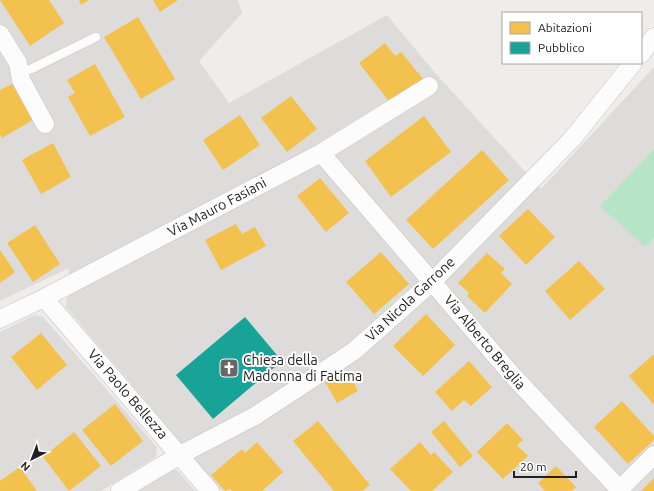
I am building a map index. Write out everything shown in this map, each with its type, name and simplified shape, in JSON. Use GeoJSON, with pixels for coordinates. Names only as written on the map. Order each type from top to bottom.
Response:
{"type":"FeatureCollection","features":[{"type":"Feature","properties":{"kind":"street"},"geometry":{"type":"LineString","coordinates":[[0,34],[18,63],[21,80],[45,124]]}},
{"type":"Feature","properties":{"kind":"street"},"geometry":{"type":"LineString","coordinates":[[642,53],[654,37]]}},
{"type":"Feature","properties":{"kind":"street","name":"Via Nicola Garrone"},"geometry":{"type":"LineString","coordinates":[[120,491],[180,455],[255,416],[354,351],[433,281],[572,139],[632,64]]}},
{"type":"Feature","properties":{"kind":"street","name":"Via Mauro Fasiani"},"geometry":{"type":"LineString","coordinates":[[0,320],[321,153],[429,86]]}},
{"type":"Feature","properties":{"kind":"street","name":"Via Alberto Breglia"},"geometry":{"type":"LineString","coordinates":[[321,153],[547,414],[620,490]]}},
{"type":"Feature","properties":{"kind":"street","name":"Via Paolo Bellezza"},"geometry":{"type":"LineString","coordinates":[[44,298],[210,491]]}},
{"type":"Feature","properties":{"kind":"street"},"geometry":{"type":"LineString","coordinates":[[620,490],[654,455]]}},
{"type":"Feature","properties":{"kind":"lane"},"geometry":{"type":"LineString","coordinates":[[19,72],[30,69],[96,36]]}},
{"type":"Feature","properties":{"kind":"shaded area"},"geometry":{"type":"Polygon","coordinates":[[[0,0],[238,0],[242,13],[199,61],[229,103],[387,15],[436,74],[541,189],[654,67],[654,491],[222,491],[66,307],[69,268],[0,301],[0,0]]]}},
{"type":"Feature","properties":{"kind":"shaded area"},"geometry":{"type":"Polygon","coordinates":[[[34,315],[43,317],[157,447],[156,457],[101,491],[0,491],[0,332],[34,315]]]}},
{"type":"Feature","properties":{"kind":"shaded area"},"geometry":{"type":"Polygon","coordinates":[[[169,470],[177,470],[195,491],[133,491],[169,470]]]}},
{"type":"Feature","properties":{"kind":"green space"},"geometry":{"type":"Polygon","coordinates":[[[654,149],[654,237],[645,247],[600,206],[654,149]]]}},
{"type":"Feature","properties":{"kind":"building: Abitazioni"},"geometry":{"type":"Polygon","coordinates":[[[0,0],[49,0],[64,23],[30,46],[0,0]]]}},
{"type":"Feature","properties":{"kind":"building: Abitazioni"},"geometry":{"type":"Polygon","coordinates":[[[79,0],[89,0],[81,5],[79,0]]]}},
{"type":"Feature","properties":{"kind":"building: Abitazioni"},"geometry":{"type":"Polygon","coordinates":[[[153,0],[178,0],[160,12],[153,0]]]}},
{"type":"Feature","properties":{"kind":"building: Abitazioni"},"geometry":{"type":"Polygon","coordinates":[[[138,17],[175,79],[141,99],[104,37],[138,17]]]}},
{"type":"Feature","properties":{"kind":"building: Abitazioni"},"geometry":{"type":"Polygon","coordinates":[[[385,43],[395,56],[401,52],[423,79],[391,104],[359,63],[385,43]]]}},
{"type":"Feature","properties":{"kind":"building: Abitazioni"},"geometry":{"type":"Polygon","coordinates":[[[95,64],[125,117],[90,136],[68,97],[75,93],[67,80],[95,64]]]}},
{"type":"Feature","properties":{"kind":"building: Abitazioni"},"geometry":{"type":"Polygon","coordinates":[[[12,84],[33,120],[2,138],[0,135],[0,90],[12,84]]]}},
{"type":"Feature","properties":{"kind":"building: Abitazioni"},"geometry":{"type":"Polygon","coordinates":[[[291,96],[317,129],[287,152],[261,118],[291,96]]]}},
{"type":"Feature","properties":{"kind":"building: Abitazioni"},"geometry":{"type":"Polygon","coordinates":[[[240,115],[260,145],[223,170],[203,140],[240,115]]]}},
{"type":"Feature","properties":{"kind":"building: Abitazioni"},"geometry":{"type":"Polygon","coordinates":[[[424,116],[451,152],[391,197],[365,161],[424,116]]]}},
{"type":"Feature","properties":{"kind":"building: Abitazioni"},"geometry":{"type":"Polygon","coordinates":[[[53,143],[71,177],[41,194],[22,160],[53,143]]]}},
{"type":"Feature","properties":{"kind":"building: Abitazioni"},"geometry":{"type":"Polygon","coordinates":[[[482,150],[509,180],[433,249],[406,220],[482,150]]]}},
{"type":"Feature","properties":{"kind":"building: Abitazioni"},"geometry":{"type":"Polygon","coordinates":[[[320,178],[349,213],[326,232],[297,196],[320,178]]]}},
{"type":"Feature","properties":{"kind":"building: Abitazioni"},"geometry":{"type":"Polygon","coordinates":[[[528,209],[555,237],[526,265],[499,236],[528,209]]]}},
{"type":"Feature","properties":{"kind":"building: Abitazioni"},"geometry":{"type":"Polygon","coordinates":[[[236,224],[242,234],[255,227],[266,246],[221,270],[205,240],[236,224]]]}},
{"type":"Feature","properties":{"kind":"building: Abitazioni"},"geometry":{"type":"Polygon","coordinates":[[[35,225],[60,264],[33,282],[7,243],[35,225]]]}},
{"type":"Feature","properties":{"kind":"building: Abitazioni"},"geometry":{"type":"Polygon","coordinates":[[[0,250],[15,272],[0,283],[0,250]]]}},
{"type":"Feature","properties":{"kind":"building: Abitazioni"},"geometry":{"type":"Polygon","coordinates":[[[381,252],[409,284],[374,314],[346,282],[381,252]]]}},
{"type":"Feature","properties":{"kind":"building: Abitazioni"},"geometry":{"type":"Polygon","coordinates":[[[487,253],[505,269],[501,273],[512,284],[485,313],[467,296],[469,293],[458,283],[487,253]]]}},
{"type":"Feature","properties":{"kind":"building: Abitazioni"},"geometry":{"type":"Polygon","coordinates":[[[579,261],[605,289],[570,320],[545,291],[579,261]]]}},
{"type":"Feature","properties":{"kind":"building: Abitazioni"},"geometry":{"type":"Polygon","coordinates":[[[426,314],[455,345],[423,376],[393,346],[426,314]]]}},
{"type":"Feature","properties":{"kind":"building: Abitazioni"},"geometry":{"type":"Polygon","coordinates":[[[41,333],[67,365],[37,390],[11,357],[41,333]]]}},
{"type":"Feature","properties":{"kind":"building: Abitazioni"},"geometry":{"type":"Polygon","coordinates":[[[654,354],[654,405],[629,376],[654,354]]]}},
{"type":"Feature","properties":{"kind":"building: Abitazioni"},"geometry":{"type":"Polygon","coordinates":[[[469,361],[492,387],[471,406],[464,400],[452,411],[435,392],[469,361]]]}},
{"type":"Feature","properties":{"kind":"building: Abitazioni"},"geometry":{"type":"Polygon","coordinates":[[[343,372],[348,382],[352,379],[358,391],[337,403],[325,382],[343,372]]]}},
{"type":"Feature","properties":{"kind":"building: Abitazioni"},"geometry":{"type":"Polygon","coordinates":[[[622,401],[654,436],[654,440],[628,464],[594,427],[622,401]]]}},
{"type":"Feature","properties":{"kind":"building: Abitazioni"},"geometry":{"type":"Polygon","coordinates":[[[115,404],[143,441],[111,466],[82,430],[115,404]]]}},
{"type":"Feature","properties":{"kind":"building: Abitazioni"},"geometry":{"type":"Polygon","coordinates":[[[318,421],[370,485],[362,491],[334,491],[293,441],[318,421]]]}},
{"type":"Feature","properties":{"kind":"building: Abitazioni"},"geometry":{"type":"Polygon","coordinates":[[[444,421],[473,456],[460,467],[431,432],[444,421]]]}},
{"type":"Feature","properties":{"kind":"building: Abitazioni"},"geometry":{"type":"Polygon","coordinates":[[[507,423],[523,440],[517,445],[528,456],[503,479],[477,452],[507,423]]]}},
{"type":"Feature","properties":{"kind":"building: Abitazioni"},"geometry":{"type":"Polygon","coordinates":[[[74,432],[101,466],[69,491],[43,457],[74,432]]]}},
{"type":"Feature","properties":{"kind":"building: Abitazioni"},"geometry":{"type":"Polygon","coordinates":[[[257,442],[283,472],[262,491],[232,491],[230,489],[225,491],[211,475],[242,449],[245,453],[257,442]]]}},
{"type":"Feature","properties":{"kind":"building: Abitazioni"},"geometry":{"type":"Polygon","coordinates":[[[420,442],[431,455],[434,452],[453,472],[432,491],[411,491],[390,469],[420,442]]]}},
{"type":"Feature","properties":{"kind":"building: Abitazioni"},"geometry":{"type":"Polygon","coordinates":[[[556,466],[576,487],[572,491],[545,491],[538,483],[556,466]]]}},
{"type":"Feature","properties":{"kind":"building: Abitazioni"},"geometry":{"type":"Polygon","coordinates":[[[20,467],[37,491],[0,491],[0,481],[20,467]]]}},
{"type":"Feature","properties":{"kind":"building: Abitazioni"},"geometry":{"type":"Polygon","coordinates":[[[654,478],[654,491],[641,491],[654,478]]]}},
{"type":"Feature","properties":{"kind":"building: Pubblico","name":"Chiesa della Madonna di Fatima"},"geometry":{"type":"Polygon","coordinates":[[[245,317],[282,361],[213,419],[176,375],[245,317]]]}},
{"type":"Feature","properties":{"kind":"place","name":"Chiesa della Madonna di Fatima"},"geometry":{"type":"Point","coordinates":[229,368]}}]}
